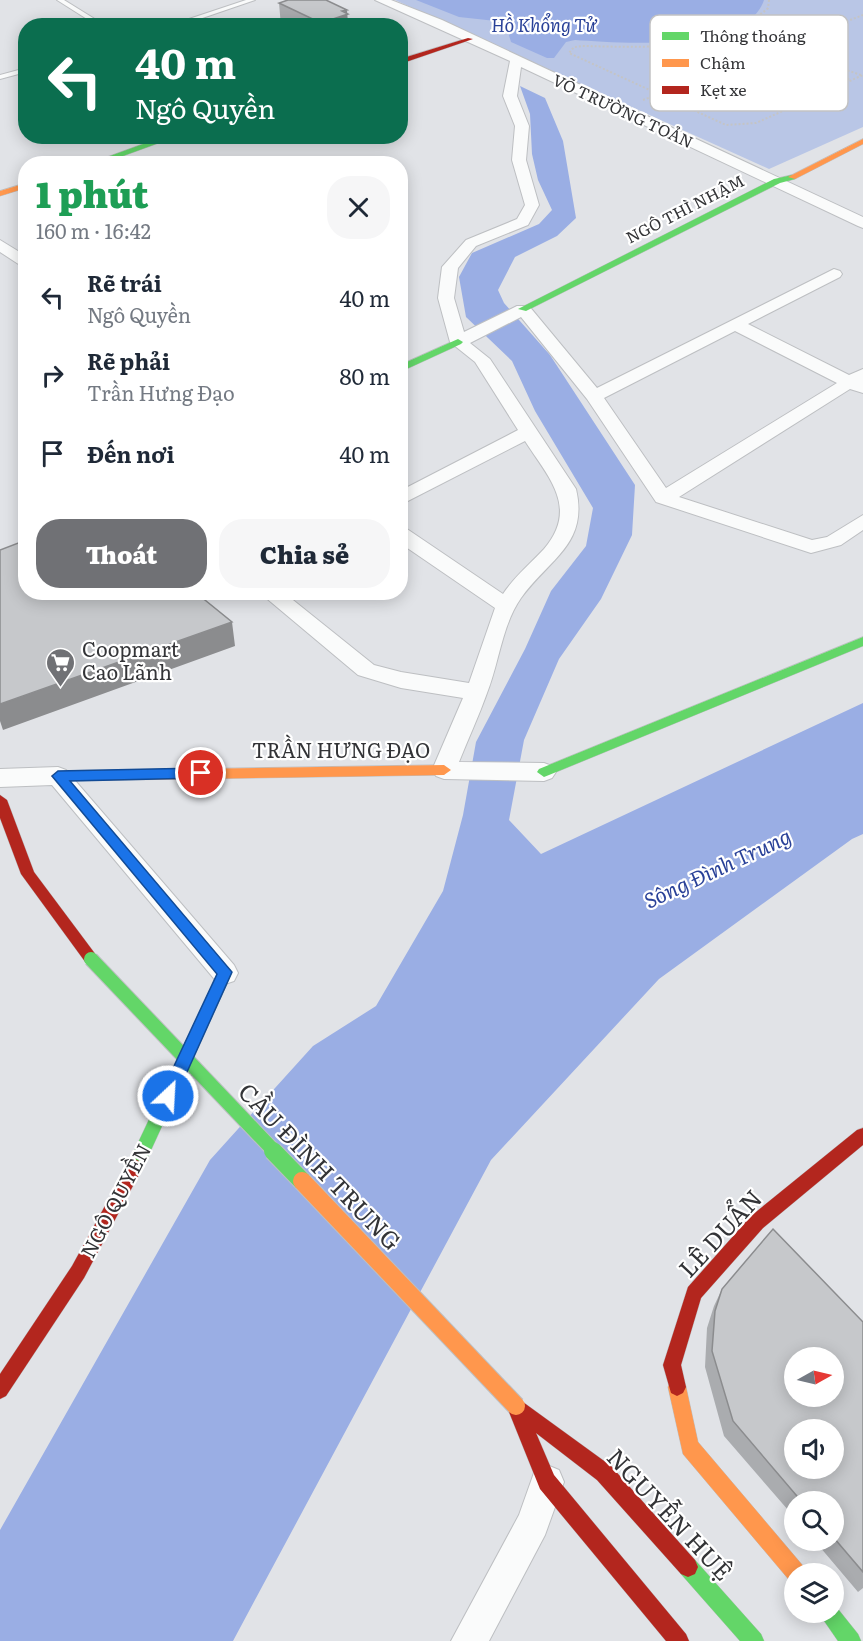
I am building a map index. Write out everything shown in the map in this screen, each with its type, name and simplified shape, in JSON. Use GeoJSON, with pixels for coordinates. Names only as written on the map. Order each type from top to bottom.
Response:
{"type":"FeatureCollection","features":[{"type":"Feature","properties":{"kind":"main road"},"geometry":{"type":"LineString","coordinates":[[408,59],[470,39]]}},
{"type":"Feature","properties":{"kind":"main road","name":"NGÔ THÌ NHẬM"},"geometry":{"type":"LineString","coordinates":[[523,309],[777,181],[795,176],[863,141]]}},
{"type":"Feature","properties":{"kind":"main road"},"geometry":{"type":"LineString","coordinates":[[115,156],[151,144]]}},
{"type":"Feature","properties":{"kind":"main road"},"geometry":{"type":"LineString","coordinates":[[0,194],[18,188]]}},
{"type":"Feature","properties":{"kind":"main road"},"geometry":{"type":"LineString","coordinates":[[408,365],[458,342]]}},
{"type":"Feature","properties":{"kind":"main road"},"geometry":{"type":"LineString","coordinates":[[544,772],[613,746],[707,704],[863,641]]}},
{"type":"Feature","properties":{"kind":"main road","name":"TRẦN HƯNG ĐẠO"},"geometry":{"type":"LineString","coordinates":[[58,776],[319,770],[444,770]]}},
{"type":"Feature","properties":{"kind":"main road","name":"CẦU ĐÌNH TRUNG"},"geometry":{"type":"LineString","coordinates":[[0,800],[28,874],[91,959],[516,1406]]}},
{"type":"Feature","properties":{"kind":"main road","name":"NGÔ QUYỀN"},"geometry":{"type":"LineString","coordinates":[[0,1390],[12,1345],[78,1273],[130,1178],[225,972]]}},
{"type":"Feature","properties":{"kind":"main road","name":"LÊ DUẨN"},"geometry":{"type":"LineString","coordinates":[[788,1563],[690,1447],[672,1365],[694,1293],[757,1222],[863,1135]]}},
{"type":"Feature","properties":{"kind":"main road"},"geometry":{"type":"LineString","coordinates":[[516,1406],[547,1482],[680,1641]]}},
{"type":"Feature","properties":{"kind":"main road","name":"NGUYỄN HUỆ"},"geometry":{"type":"LineString","coordinates":[[516,1406],[604,1473],[754,1641]]}},
{"type":"Feature","properties":{"kind":"main road"},"geometry":{"type":"LineString","coordinates":[[836,1623],[850,1641]]}},
{"type":"Feature","properties":{"kind":"street","name":"VÕ TRƯỜNG TOẢN"},"geometry":{"type":"LineString","coordinates":[[381,0],[777,181],[863,223]]}},
{"type":"Feature","properties":{"kind":"street"},"geometry":{"type":"LineString","coordinates":[[516,61],[510,96],[522,126],[519,160],[532,205],[523,222],[471,243],[450,267],[446,298],[458,342],[481,359],[566,489],[572,502],[572,519],[561,540],[506,606],[477,692],[444,770],[544,772]]}},
{"type":"Feature","properties":{"kind":"street"},"geometry":{"type":"LineString","coordinates":[[0,245],[18,258]]}},
{"type":"Feature","properties":{"kind":"street"},"geometry":{"type":"LineString","coordinates":[[594,396],[834,274]]}},
{"type":"Feature","properties":{"kind":"street"},"geometry":{"type":"LineString","coordinates":[[458,342],[523,309],[594,396],[663,498],[811,547],[834,541],[863,521]]}},
{"type":"Feature","properties":{"kind":"street"},"geometry":{"type":"LineString","coordinates":[[735,324],[858,382]]}},
{"type":"Feature","properties":{"kind":"street"},"geometry":{"type":"LineString","coordinates":[[663,498],[858,382]]}},
{"type":"Feature","properties":{"kind":"street"},"geometry":{"type":"LineString","coordinates":[[408,495],[529,432]]}},
{"type":"Feature","properties":{"kind":"street"},"geometry":{"type":"LineString","coordinates":[[408,539],[506,606]]}},
{"type":"Feature","properties":{"kind":"street"},"geometry":{"type":"LineString","coordinates":[[279,600],[366,670],[401,680],[477,692]]}},
{"type":"Feature","properties":{"kind":"street"},"geometry":{"type":"LineString","coordinates":[[0,778],[58,776]]}},
{"type":"Feature","properties":{"kind":"street","name":"NGÔ QUYỀN"},"geometry":{"type":"LineString","coordinates":[[58,776],[225,972]]}},
{"type":"Feature","properties":{"kind":"street"},"geometry":{"type":"LineString","coordinates":[[469,1641],[533,1523],[547,1482]]}},
{"type":"Feature","properties":{"kind":"lane"},"geometry":{"type":"LineString","coordinates":[[60,0],[90,18]]}},
{"type":"Feature","properties":{"kind":"lane"},"geometry":{"type":"LineString","coordinates":[[196,18],[252,0]]}},
{"type":"Feature","properties":{"kind":"lane"},"geometry":{"type":"LineString","coordinates":[[0,77],[18,72]]}},
{"type":"Feature","properties":{"kind":"path"},"geometry":{"type":"LineString","coordinates":[[760,15],[768,8],[769,0]]}},
{"type":"Feature","properties":{"kind":"path"},"geometry":{"type":"LineString","coordinates":[[848,21],[863,15]]}},
{"type":"Feature","properties":{"kind":"path"},"geometry":{"type":"LineString","coordinates":[[650,45],[582,46],[569,50],[571,56],[650,92]]}},
{"type":"Feature","properties":{"kind":"path"},"geometry":{"type":"LineString","coordinates":[[848,82],[862,75]]}},
{"type":"Feature","properties":{"kind":"path"},"geometry":{"type":"LineString","coordinates":[[848,78],[852,80]]}},
{"type":"Feature","properties":{"kind":"path"},"geometry":{"type":"LineString","coordinates":[[856,78],[863,80]]}},
{"type":"Feature","properties":{"kind":"path"},"geometry":{"type":"LineString","coordinates":[[620,109],[650,98]]}},
{"type":"Feature","properties":{"kind":"path"},"geometry":{"type":"LineString","coordinates":[[694,111],[726,125],[746,126],[781,111]]}},
{"type":"Feature","properties":{"kind":"shaded area"},"geometry":{"type":"Polygon","coordinates":[[[395,0],[863,0],[863,127],[769,169],[395,0]]]}},
{"type":"Feature","properties":{"kind":"water","name":"Hồ Khổng Tử"},"geometry":{"type":"Polygon","coordinates":[[[416,0],[764,0],[754,15],[650,15],[650,43],[575,40],[566,42],[554,58],[547,58],[511,42],[505,22],[459,17],[416,0]]]}},
{"type":"Feature","properties":{"kind":"water","name":"Sông Đình Trung"},"geometry":{"type":"Polygon","coordinates":[[[520,86],[545,98],[563,141],[576,218],[557,236],[515,257],[498,290],[504,303],[550,355],[635,485],[632,535],[601,599],[559,659],[524,740],[509,820],[541,854],[863,703],[863,834],[852,839],[659,979],[491,1160],[233,1641],[0,1641],[0,1530],[210,1160],[313,1046],[376,1006],[443,891],[463,815],[476,742],[525,649],[551,591],[586,546],[593,508],[535,411],[512,361],[466,317],[459,277],[472,253],[539,224],[552,210],[538,180],[532,154],[530,114],[520,86]]]}},
{"type":"Feature","properties":{"kind":"building"},"geometry":{"type":"Polygon","coordinates":[[[288,0],[326,0],[347,10],[342,11],[348,14],[336,18],[310,18],[279,3],[288,0]]]}},
{"type":"Feature","properties":{"kind":"building","name":"Coopmart Cao Lãnh"},"geometry":{"type":"Polygon","coordinates":[[[18,543],[18,600],[205,600],[232,622],[0,704],[0,550],[18,543]]]}},
{"type":"Feature","properties":{"kind":"building"},"geometry":{"type":"Polygon","coordinates":[[[773,1229],[863,1322],[863,1572],[844,1550],[844,1491],[793,1491],[733,1421],[712,1351],[715,1311],[722,1289],[773,1229]]]}},
{"type":"Feature","properties":{"kind":"traffic: fast"},"geometry":{"type":"LineString","coordinates":[[115,156],[151,144]]}},
{"type":"Feature","properties":{"kind":"traffic: fast"},"geometry":{"type":"LineString","coordinates":[[523,309],[777,181],[792,177]]}},
{"type":"Feature","properties":{"kind":"traffic: fast"},"geometry":{"type":"LineString","coordinates":[[408,365],[458,342]]}},
{"type":"Feature","properties":{"kind":"traffic: fast"},"geometry":{"type":"LineString","coordinates":[[544,772],[863,641]]}},
{"type":"Feature","properties":{"kind":"traffic: fast"},"geometry":{"type":"LineString","coordinates":[[91,959],[302,1181]]}},
{"type":"Feature","properties":{"kind":"traffic: fast"},"geometry":{"type":"LineString","coordinates":[[135,1167],[225,973]]}},
{"type":"Feature","properties":{"kind":"traffic: fast"},"geometry":{"type":"LineString","coordinates":[[688,1567],[754,1641]]}},
{"type":"Feature","properties":{"kind":"traffic: fast"},"geometry":{"type":"LineString","coordinates":[[837,1623],[851,1641]]}},
{"type":"Feature","properties":{"kind":"traffic: slow"},"geometry":{"type":"LineString","coordinates":[[792,177],[863,141]]}},
{"type":"Feature","properties":{"kind":"traffic: slow"},"geometry":{"type":"LineString","coordinates":[[0,194],[18,188]]}},
{"type":"Feature","properties":{"kind":"traffic: slow"},"geometry":{"type":"LineString","coordinates":[[58,776],[444,770]]}},
{"type":"Feature","properties":{"kind":"traffic: slow"},"geometry":{"type":"LineString","coordinates":[[302,1181],[516,1406]]}},
{"type":"Feature","properties":{"kind":"traffic: slow"},"geometry":{"type":"LineString","coordinates":[[677,1387],[690,1447],[788,1563]]}},
{"type":"Feature","properties":{"kind":"traffic: jam"},"geometry":{"type":"LineString","coordinates":[[408,59],[470,39]]}},
{"type":"Feature","properties":{"kind":"traffic: jam"},"geometry":{"type":"LineString","coordinates":[[0,800],[28,874],[91,959]]}},
{"type":"Feature","properties":{"kind":"traffic: jam"},"geometry":{"type":"LineString","coordinates":[[677,1387],[672,1365],[694,1293],[757,1222],[863,1135]]}},
{"type":"Feature","properties":{"kind":"traffic: jam"},"geometry":{"type":"LineString","coordinates":[[0,1390],[78,1272],[135,1167]]}},
{"type":"Feature","properties":{"kind":"traffic: jam"},"geometry":{"type":"LineString","coordinates":[[516,1406],[604,1473],[688,1567]]}},
{"type":"Feature","properties":{"kind":"traffic: jam"},"geometry":{"type":"LineString","coordinates":[[516,1407],[547,1482],[679,1641]]}},
{"type":"Feature","properties":{"kind":"place","name":"Coopmart Cao Lãnh"},"geometry":{"type":"Point","coordinates":[61,688]}},
{"type":"Feature","properties":{"kind":"route"},"geometry":{"type":"LineString","coordinates":[[168,1096],[225,972],[58,776],[201,773]]}}]}
